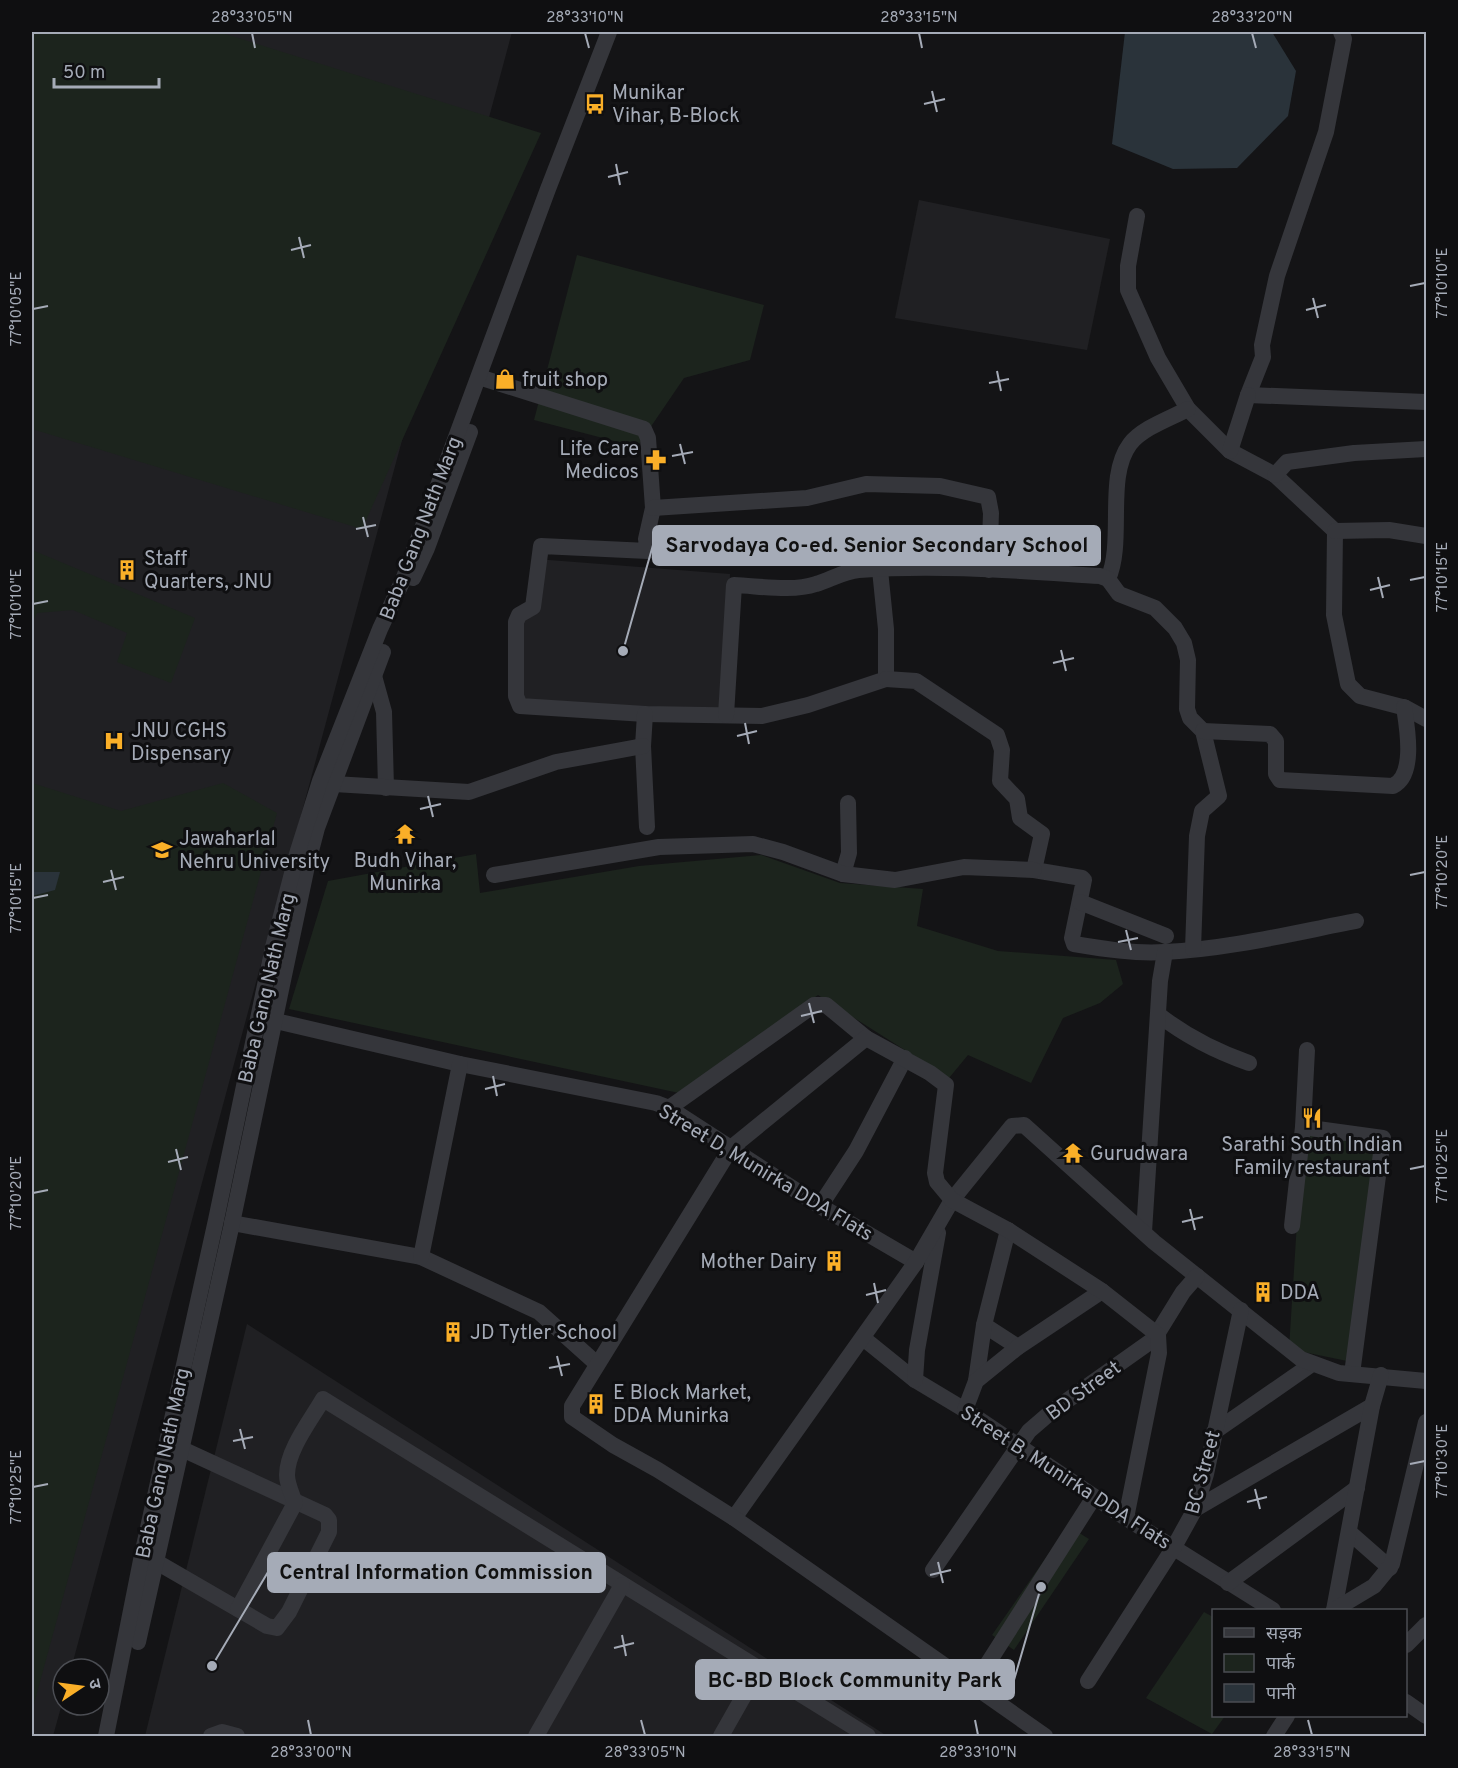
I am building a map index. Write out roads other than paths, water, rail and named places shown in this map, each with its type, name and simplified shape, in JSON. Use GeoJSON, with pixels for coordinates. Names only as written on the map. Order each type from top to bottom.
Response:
{"type":"FeatureCollection","features":[{"type":"Feature","properties":{"kind":"street","name":"Baba Gang Nath Marg"},"geometry":{"type":"LineString","coordinates":[[106,1737],[149,1558],[182,1449],[232,1223],[266,1019],[273,947],[309,816],[380,629],[403,580],[435,528],[484,379],[546,213],[609,32]]}},
{"type":"Feature","properties":{"kind":"street","name":"Baba Gang Nath Marg"},"geometry":{"type":"LineString","coordinates":[[546,213],[621,32]]}},
{"type":"Feature","properties":{"kind":"street"},"geometry":{"type":"LineString","coordinates":[[1230,451],[1263,357],[1262,345],[1277,276],[1326,132],[1344,39],[1341,32]]}},
{"type":"Feature","properties":{"kind":"street"},"geometry":{"type":"LineString","coordinates":[[1137,216],[1128,266],[1128,290],[1158,358],[1188,409],[1230,451],[1275,475],[1335,531],[1334,615],[1348,684],[1360,696],[1404,707],[1426,718],[1400,779],[1394,786],[1280,780],[1276,774],[1276,741],[1270,734],[1203,732]]}},
{"type":"Feature","properties":{"kind":"street"},"geometry":{"type":"LineString","coordinates":[[484,379],[646,431],[653,508],[646,539],[648,551],[542,546],[533,607],[519,615],[516,622],[516,696],[520,706],[645,714],[762,716],[797,708],[886,679],[916,681],[997,735],[1002,750],[1000,781],[1017,800],[1020,818],[1042,834],[1034,870]]}},
{"type":"Feature","properties":{"kind":"street"},"geometry":{"type":"LineString","coordinates":[[1248,395],[1426,402]]}},
{"type":"Feature","properties":{"kind":"street"},"geometry":{"type":"LineString","coordinates":[[1108,579],[1117,540],[1116,508],[1120,473],[1126,450],[1137,437],[1188,409]]}},
{"type":"Feature","properties":{"kind":"street"},"geometry":{"type":"LineString","coordinates":[[1275,475],[1287,462],[1353,453],[1426,449]]}},
{"type":"Feature","properties":{"kind":"street"},"geometry":{"type":"LineString","coordinates":[[653,508],[807,498],[866,484],[940,486],[988,497],[991,513],[988,570]]}},
{"type":"Feature","properties":{"kind":"street"},"geometry":{"type":"LineString","coordinates":[[1335,531],[1348,528],[1389,530],[1426,536]]}},
{"type":"Feature","properties":{"kind":"street","name":"Baba Gang Nath Marg"},"geometry":{"type":"LineString","coordinates":[[117,1737],[149,1558],[266,1019],[317,828],[374,676],[413,563]]}},
{"type":"Feature","properties":{"kind":"street"},"geometry":{"type":"LineString","coordinates":[[726,715],[734,585],[796,587],[815,585],[857,570],[925,567],[1100,576],[1108,579],[1119,594],[1143,602],[1161,613],[1181,637],[1188,660],[1187,709],[1190,718],[1203,732],[1219,796],[1202,811],[1197,836],[1193,949]]}},
{"type":"Feature","properties":{"kind":"street"},"geometry":{"type":"LineString","coordinates":[[879,570],[886,629],[886,679]]}},
{"type":"Feature","properties":{"kind":"street"},"geometry":{"type":"LineString","coordinates":[[374,676],[384,712],[386,788]]}},
{"type":"Feature","properties":{"kind":"street"},"geometry":{"type":"LineString","coordinates":[[1404,707],[1410,752]]}},
{"type":"Feature","properties":{"kind":"street"},"geometry":{"type":"LineString","coordinates":[[645,714],[643,746],[647,827]]}},
{"type":"Feature","properties":{"kind":"street"},"geometry":{"type":"LineString","coordinates":[[334,784],[470,792],[556,762],[643,746]]}},
{"type":"Feature","properties":{"kind":"street"},"geometry":{"type":"LineString","coordinates":[[843,874],[849,853],[848,803]]}},
{"type":"Feature","properties":{"kind":"street"},"geometry":{"type":"LineString","coordinates":[[494,874],[659,847],[753,844],[783,852],[843,874],[895,880],[964,867],[1034,870],[1082,878],[1084,883],[1072,938],[1074,944],[1118,951],[1166,944]]}},
{"type":"Feature","properties":{"kind":"street"},"geometry":{"type":"LineString","coordinates":[[1080,903],[1166,944],[1193,949],[1265,939],[1356,921]]}},
{"type":"Feature","properties":{"kind":"street"},"geometry":{"type":"LineString","coordinates":[[1144,1232],[1160,981],[1166,944]]}},
{"type":"Feature","properties":{"kind":"street"},"geometry":{"type":"LineString","coordinates":[[669,1108],[814,1005],[826,1005],[866,1038],[905,1058],[946,1085],[935,1173],[937,1182],[952,1200],[1008,1230],[1102,1291],[1158,1335],[1159,1353],[1126,1518]]}},
{"type":"Feature","properties":{"kind":"street"},"geometry":{"type":"LineString","coordinates":[[1159,1015],[1182,1033],[1212,1050],[1249,1063]]}},
{"type":"Feature","properties":{"kind":"street","name":"Street D, Munirka DDA Flats"},"geometry":{"type":"LineString","coordinates":[[266,1019],[460,1064],[669,1108],[820,1206],[916,1263]]}},
{"type":"Feature","properties":{"kind":"street"},"geometry":{"type":"LineString","coordinates":[[866,1038],[730,1148],[572,1406],[572,1417],[613,1445],[658,1470],[734,1518],[1045,1737]]}},
{"type":"Feature","properties":{"kind":"street"},"geometry":{"type":"LineString","coordinates":[[1292,1226],[1303,1127],[1307,1050]]}},
{"type":"Feature","properties":{"kind":"street"},"geometry":{"type":"LineString","coordinates":[[820,1206],[856,1151],[905,1058]]}},
{"type":"Feature","properties":{"kind":"street"},"geometry":{"type":"LineString","coordinates":[[421,1257],[460,1064]]}},
{"type":"Feature","properties":{"kind":"street"},"geometry":{"type":"LineString","coordinates":[[734,1518],[916,1263],[952,1200],[1012,1126],[1024,1125],[1144,1232],[1292,1353],[1331,1371],[1426,1381]]}},
{"type":"Feature","properties":{"kind":"street"},"geometry":{"type":"LineString","coordinates":[[1303,1127],[1383,1138],[1352,1374]]}},
{"type":"Feature","properties":{"kind":"street"},"geometry":{"type":"LineString","coordinates":[[232,1223],[421,1257],[539,1312],[597,1364]]}},
{"type":"Feature","properties":{"kind":"street"},"geometry":{"type":"LineString","coordinates":[[915,1380],[917,1350],[940,1223]]}},
{"type":"Feature","properties":{"kind":"street"},"geometry":{"type":"LineString","coordinates":[[965,1410],[976,1381],[984,1325],[1008,1230]]}},
{"type":"Feature","properties":{"kind":"street","name":"BD Street"},"geometry":{"type":"LineString","coordinates":[[933,1570],[1029,1431],[1051,1412],[1158,1335],[1183,1292],[1197,1275]]}},
{"type":"Feature","properties":{"kind":"street"},"geometry":{"type":"LineString","coordinates":[[976,1381],[1018,1347],[1102,1291]]}},
{"type":"Feature","properties":{"kind":"street","name":"BC Street"},"geometry":{"type":"LineString","coordinates":[[1088,1681],[1174,1547],[1195,1509],[1206,1474],[1241,1310]]}},
{"type":"Feature","properties":{"kind":"street"},"geometry":{"type":"LineString","coordinates":[[984,1325],[1018,1347]]}},
{"type":"Feature","properties":{"kind":"street","name":"Street B, Munirka DDA Flats"},"geometry":{"type":"LineString","coordinates":[[863,1338],[915,1380],[965,1410],[1126,1518],[1270,1609]]}},
{"type":"Feature","properties":{"kind":"street"},"geometry":{"type":"LineString","coordinates":[[1214,1432],[1312,1364]]}},
{"type":"Feature","properties":{"kind":"street"},"geometry":{"type":"LineString","coordinates":[[1334,1609],[1372,1406],[1381,1375]]}},
{"type":"Feature","properties":{"kind":"street"},"geometry":{"type":"LineString","coordinates":[[238,1609],[295,1503],[286,1479],[287,1469],[302,1434],[323,1399],[868,1737]]}},
{"type":"Feature","properties":{"kind":"street"},"geometry":{"type":"LineString","coordinates":[[1195,1509],[1372,1406]]}},
{"type":"Feature","properties":{"kind":"street"},"geometry":{"type":"LineString","coordinates":[[1336,1609],[1374,1586],[1390,1568],[1426,1422]]}},
{"type":"Feature","properties":{"kind":"street"},"geometry":{"type":"LineString","coordinates":[[149,1558],[272,1628],[282,1624],[289,1612],[331,1525],[325,1515],[182,1449]]}},
{"type":"Feature","properties":{"kind":"street"},"geometry":{"type":"LineString","coordinates":[[1228,1583],[1357,1488]]}},
{"type":"Feature","properties":{"kind":"street"},"geometry":{"type":"LineString","coordinates":[[974,1685],[1094,1497]]}},
{"type":"Feature","properties":{"kind":"street"},"geometry":{"type":"LineString","coordinates":[[1348,1532],[1390,1568]]}},
{"type":"Feature","properties":{"kind":"street"},"geometry":{"type":"LineString","coordinates":[[536,1737],[622,1584]]}},
{"type":"Feature","properties":{"kind":"street"},"geometry":{"type":"LineString","coordinates":[[1407,1645],[1426,1625]]}},
{"type":"Feature","properties":{"kind":"street"},"geometry":{"type":"LineString","coordinates":[[721,1737],[759,1669]]}},
{"type":"Feature","properties":{"kind":"street"},"geometry":{"type":"LineString","coordinates":[[1407,1703],[1426,1716]]}},
{"type":"Feature","properties":{"kind":"street"},"geometry":{"type":"LineString","coordinates":[[1275,1737],[1286,1717]]}},
{"type":"Feature","properties":{"kind":"street"},"geometry":{"type":"LineString","coordinates":[[211,1737],[222,1732],[237,1737]]}},
{"type":"Feature","properties":{"kind":"water"},"geometry":{"type":"Polygon","coordinates":[[[1125,32],[1272,32],[1296,71],[1288,116],[1237,168],[1173,169],[1112,144],[1125,32]]]}},
{"type":"Feature","properties":{"kind":"water"},"geometry":{"type":"Polygon","coordinates":[[[32,872],[60,872],[55,890],[32,896],[32,872]]]}},
{"type":"Feature","properties":{"kind":"place","name":"Munikar Vihar, B-Block"},"geometry":{"type":"Point","coordinates":[595,104]}},
{"type":"Feature","properties":{"kind":"place","name":"fruit shop"},"geometry":{"type":"Point","coordinates":[505,379]}},
{"type":"Feature","properties":{"kind":"place","name":"Life Care Medicos"},"geometry":{"type":"Point","coordinates":[656,460]}},
{"type":"Feature","properties":{"kind":"place","name":"Staff Quarters, JNU"},"geometry":{"type":"Point","coordinates":[127,570]}},
{"type":"Feature","properties":{"kind":"place","name":"Sarvodaya Co-ed. Senior Secondary School"},"geometry":{"type":"Point","coordinates":[623,651]}},
{"type":"Feature","properties":{"kind":"place","name":"JNU CGHS Dispensary"},"geometry":{"type":"Point","coordinates":[114,741]}},
{"type":"Feature","properties":{"kind":"place","name":"Budh Vihar, Munirka"},"geometry":{"type":"Point","coordinates":[405,834]}},
{"type":"Feature","properties":{"kind":"place","name":"Jawaharlal Nehru University"},"geometry":{"type":"Point","coordinates":[162,850]}},
{"type":"Feature","properties":{"kind":"place","name":"Sarathi South Indian Family restaurant"},"geometry":{"type":"Point","coordinates":[1312,1118]}},
{"type":"Feature","properties":{"kind":"place","name":"Gurudwara"},"geometry":{"type":"Point","coordinates":[1073,1153]}},
{"type":"Feature","properties":{"kind":"place","name":"Mother Dairy"},"geometry":{"type":"Point","coordinates":[834,1261]}},
{"type":"Feature","properties":{"kind":"place","name":"DDA"},"geometry":{"type":"Point","coordinates":[1263,1292]}},
{"type":"Feature","properties":{"kind":"place","name":"JD Tytler School"},"geometry":{"type":"Point","coordinates":[453,1332]}},
{"type":"Feature","properties":{"kind":"place","name":"E Block Market, DDA Munirka"},"geometry":{"type":"Point","coordinates":[596,1404]}},
{"type":"Feature","properties":{"kind":"place","name":"BC-BD Block Community Park"},"geometry":{"type":"Point","coordinates":[1041,1587]}},
{"type":"Feature","properties":{"kind":"place","name":"Central Information Commission"},"geometry":{"type":"Point","coordinates":[212,1666]}}]}
